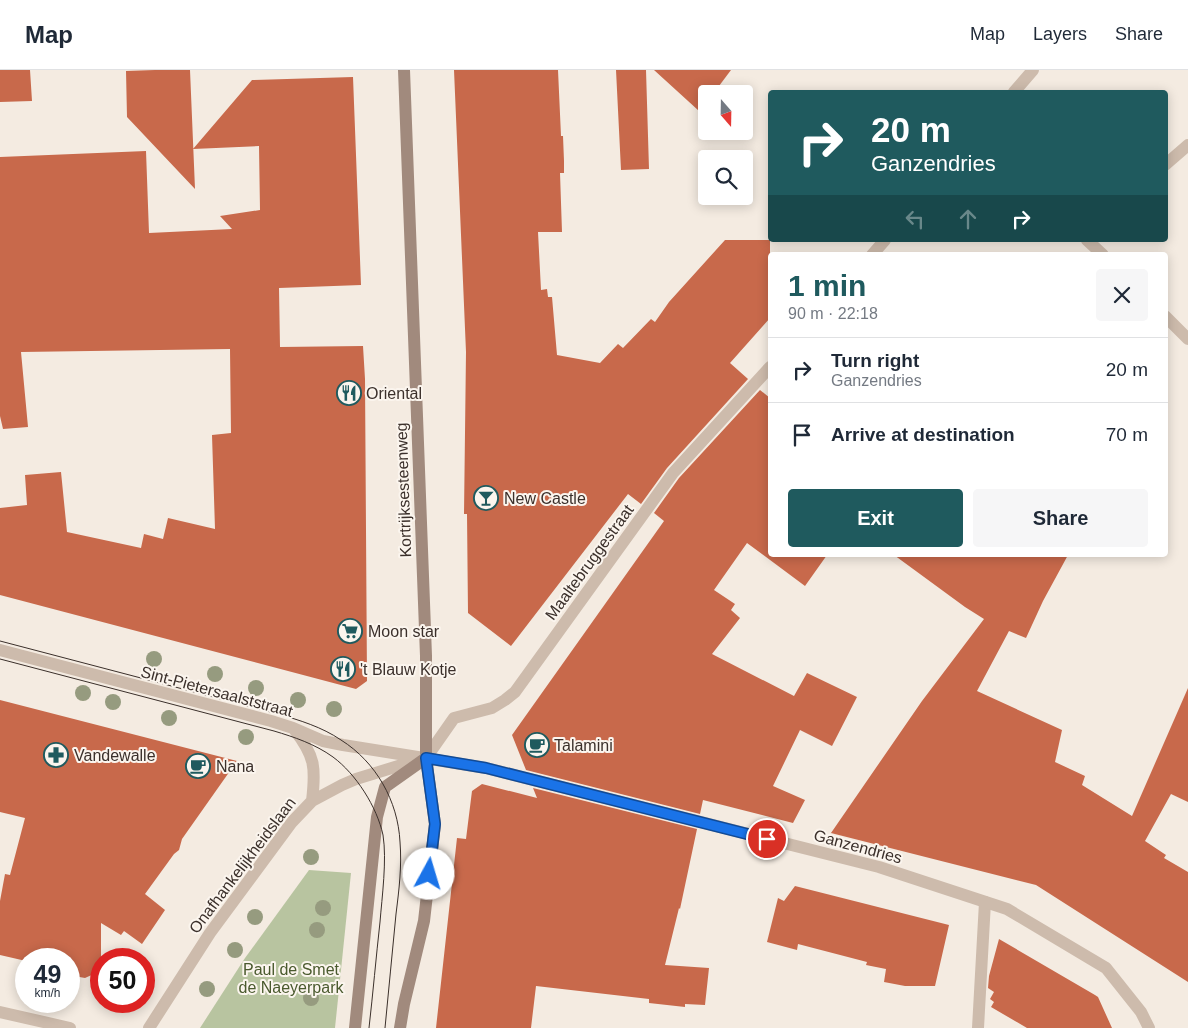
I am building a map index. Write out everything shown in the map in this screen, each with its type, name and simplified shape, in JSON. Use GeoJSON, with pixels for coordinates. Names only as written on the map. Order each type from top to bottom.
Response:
{"type":"FeatureCollection","features":[{"type":"Feature","properties":{"kind":"main road","name":"Kortrijksesteenweg"},"geometry":{"type":"LineString","coordinates":[[400,1028],[424,922],[435,824],[426,758],[427,671],[404,70]]}},
{"type":"Feature","properties":{"kind":"main road"},"geometry":{"type":"LineString","coordinates":[[355,1028],[377,818],[385,787],[426,758]]}},
{"type":"Feature","properties":{"kind":"street"},"geometry":{"type":"LineString","coordinates":[[1016,90],[1033,70]]}},
{"type":"Feature","properties":{"kind":"street"},"geometry":{"type":"LineString","coordinates":[[1168,162],[1188,145]]}},
{"type":"Feature","properties":{"kind":"street"},"geometry":{"type":"LineString","coordinates":[[875,252],[883,242]]}},
{"type":"Feature","properties":{"kind":"street"},"geometry":{"type":"LineString","coordinates":[[1090,242],[1100,252]]}},
{"type":"Feature","properties":{"kind":"street"},"geometry":{"type":"LineString","coordinates":[[1168,319],[1188,339]]}},
{"type":"Feature","properties":{"kind":"street","name":"Maaltebruggestraat"},"geometry":{"type":"LineString","coordinates":[[426,758],[454,718],[492,708],[516,692],[673,473],[768,369]]}},
{"type":"Feature","properties":{"kind":"street","name":"Sint-Pietersaalststraat"},"geometry":{"type":"LineString","coordinates":[[0,650],[271,721],[323,741],[426,758]]}},
{"type":"Feature","properties":{"kind":"street"},"geometry":{"type":"LineString","coordinates":[[293,728],[303,741],[313,762],[312,801]]}},
{"type":"Feature","properties":{"kind":"street","name":"Onafhankelijkheidslaan"},"geometry":{"type":"LineString","coordinates":[[148,1028],[210,933],[292,822],[312,801],[356,779],[426,758]]}},
{"type":"Feature","properties":{"kind":"street","name":"Ganzendries"},"geometry":{"type":"LineString","coordinates":[[426,758],[486,768],[879,867],[1007,909],[1106,968],[1141,1012],[1149,1028]]}},
{"type":"Feature","properties":{"kind":"street"},"geometry":{"type":"LineString","coordinates":[[978,1028],[985,902]]}},
{"type":"Feature","properties":{"kind":"street"},"geometry":{"type":"LineString","coordinates":[[0,1012],[70,1028]]}},
{"type":"Feature","properties":{"kind":"green space","name":"Paul de Smet de Naeyerpark"},"geometry":{"type":"Polygon","coordinates":[[[309,870],[351,873],[335,1028],[200,1028],[245,958],[309,870]]]}},
{"type":"Feature","properties":{"kind":"building"},"geometry":{"type":"Polygon","coordinates":[[[0,70],[30,70],[32,101],[0,102],[0,70]]]}},
{"type":"Feature","properties":{"kind":"building"},"geometry":{"type":"Polygon","coordinates":[[[190,70],[195,189],[127,117],[126,71],[190,70]]]}},
{"type":"Feature","properties":{"kind":"building"},"geometry":{"type":"Polygon","coordinates":[[[454,70],[558,70],[564,161],[564,173],[560,173],[562,232],[538,232],[541,290],[547,289],[548,297],[552,297],[557,355],[600,363],[618,344],[623,348],[651,319],[655,322],[669,302],[725,240],[768,240],[770,242],[770,252],[768,252],[768,320],[730,363],[748,379],[667,468],[641,504],[628,494],[511,646],[468,613],[467,514],[464,514],[466,352],[454,70]]]}},
{"type":"Feature","properties":{"kind":"building"},"geometry":{"type":"Polygon","coordinates":[[[616,70],[646,70],[649,169],[621,170],[616,70]]]}},
{"type":"Feature","properties":{"kind":"building"},"geometry":{"type":"Polygon","coordinates":[[[654,70],[731,70],[720,85],[698,85],[698,110],[654,70]]]}},
{"type":"Feature","properties":{"kind":"building"},"geometry":{"type":"Polygon","coordinates":[[[353,77],[361,285],[279,288],[280,347],[363,346],[365,379],[367,681],[356,689],[0,595],[0,508],[27,505],[25,475],[61,472],[67,532],[141,548],[144,534],[163,539],[168,518],[215,529],[212,435],[231,433],[230,349],[21,352],[28,427],[3,429],[0,416],[0,157],[146,151],[149,233],[232,229],[220,216],[260,210],[259,146],[193,149],[252,80],[353,77]]]}},
{"type":"Feature","properties":{"kind":"building"},"geometry":{"type":"Polygon","coordinates":[[[760,390],[768,396],[768,557],[826,557],[805,586],[747,543],[714,590],[735,604],[731,610],[740,618],[712,654],[794,696],[807,673],[857,697],[832,746],[800,730],[773,786],[805,800],[793,823],[703,800],[700,814],[526,770],[512,735],[664,521],[654,513],[679,478],[760,390]]]}},
{"type":"Feature","properties":{"kind":"building"},"geometry":{"type":"Polygon","coordinates":[[[897,557],[1067,557],[1043,601],[1026,638],[1009,631],[977,691],[1062,730],[1055,762],[1085,776],[1082,785],[1132,816],[1188,688],[1188,802],[1171,794],[1145,841],[1166,855],[1164,858],[1188,872],[1188,982],[1036,885],[831,833],[922,701],[984,619],[897,557]]]}},
{"type":"Feature","properties":{"kind":"building"},"geometry":{"type":"Polygon","coordinates":[[[0,700],[237,761],[182,839],[179,850],[174,854],[145,894],[165,910],[142,944],[124,931],[121,935],[101,923],[101,948],[90,948],[90,976],[85,978],[80,977],[80,948],[15,948],[15,958],[0,955],[0,901],[5,874],[10,875],[25,818],[0,812],[0,700]]]}},
{"type":"Feature","properties":{"kind":"building"},"geometry":{"type":"Polygon","coordinates":[[[482,784],[537,798],[533,788],[697,829],[680,909],[665,965],[709,968],[705,1005],[685,1004],[685,1007],[649,1003],[649,999],[536,986],[531,1028],[436,1028],[457,838],[466,839],[472,791],[482,784]]]}},
{"type":"Feature","properties":{"kind":"building"},"geometry":{"type":"Polygon","coordinates":[[[795,886],[949,925],[935,986],[905,986],[884,982],[886,969],[866,965],[867,962],[798,944],[797,950],[767,942],[778,898],[784,901],[795,886]]]}},
{"type":"Feature","properties":{"kind":"building"},"geometry":{"type":"Polygon","coordinates":[[[999,939],[1098,997],[1112,1028],[1027,1028],[991,1007],[994,1002],[990,999],[994,992],[988,988],[989,976],[999,939]]]}},
{"type":"Feature","properties":{"kind":"tram line"},"geometry":{"type":"LineString","coordinates":[[0,641],[294,719],[334,735],[365,759],[375,771],[390,798],[395,812],[400,842],[400,878],[385,1028]]}},
{"type":"Feature","properties":{"kind":"tram line"},"geometry":{"type":"LineString","coordinates":[[0,659],[282,733],[319,748],[342,764],[350,772],[371,802],[383,835],[383,890],[369,1028]]}},
{"type":"Feature","properties":{"kind":"place","name":"Oriental"},"geometry":{"type":"Point","coordinates":[349,393]}},
{"type":"Feature","properties":{"kind":"place","name":"New Castle"},"geometry":{"type":"Point","coordinates":[486,498]}},
{"type":"Feature","properties":{"kind":"place","name":"Moon star"},"geometry":{"type":"Point","coordinates":[350,631]}},
{"type":"Feature","properties":{"kind":"place","name":"'t Blauw Kotje"},"geometry":{"type":"Point","coordinates":[343,669]}},
{"type":"Feature","properties":{"kind":"place","name":"Talamini"},"geometry":{"type":"Point","coordinates":[537,745]}},
{"type":"Feature","properties":{"kind":"place","name":"Vandewalle"},"geometry":{"type":"Point","coordinates":[56,755]}},
{"type":"Feature","properties":{"kind":"place","name":"Nana"},"geometry":{"type":"Point","coordinates":[198,766]}},
{"type":"Feature","properties":{"kind":"route"},"geometry":{"type":"LineString","coordinates":[[429,874],[435,824],[426,758],[486,768],[767,839]]}}]}
